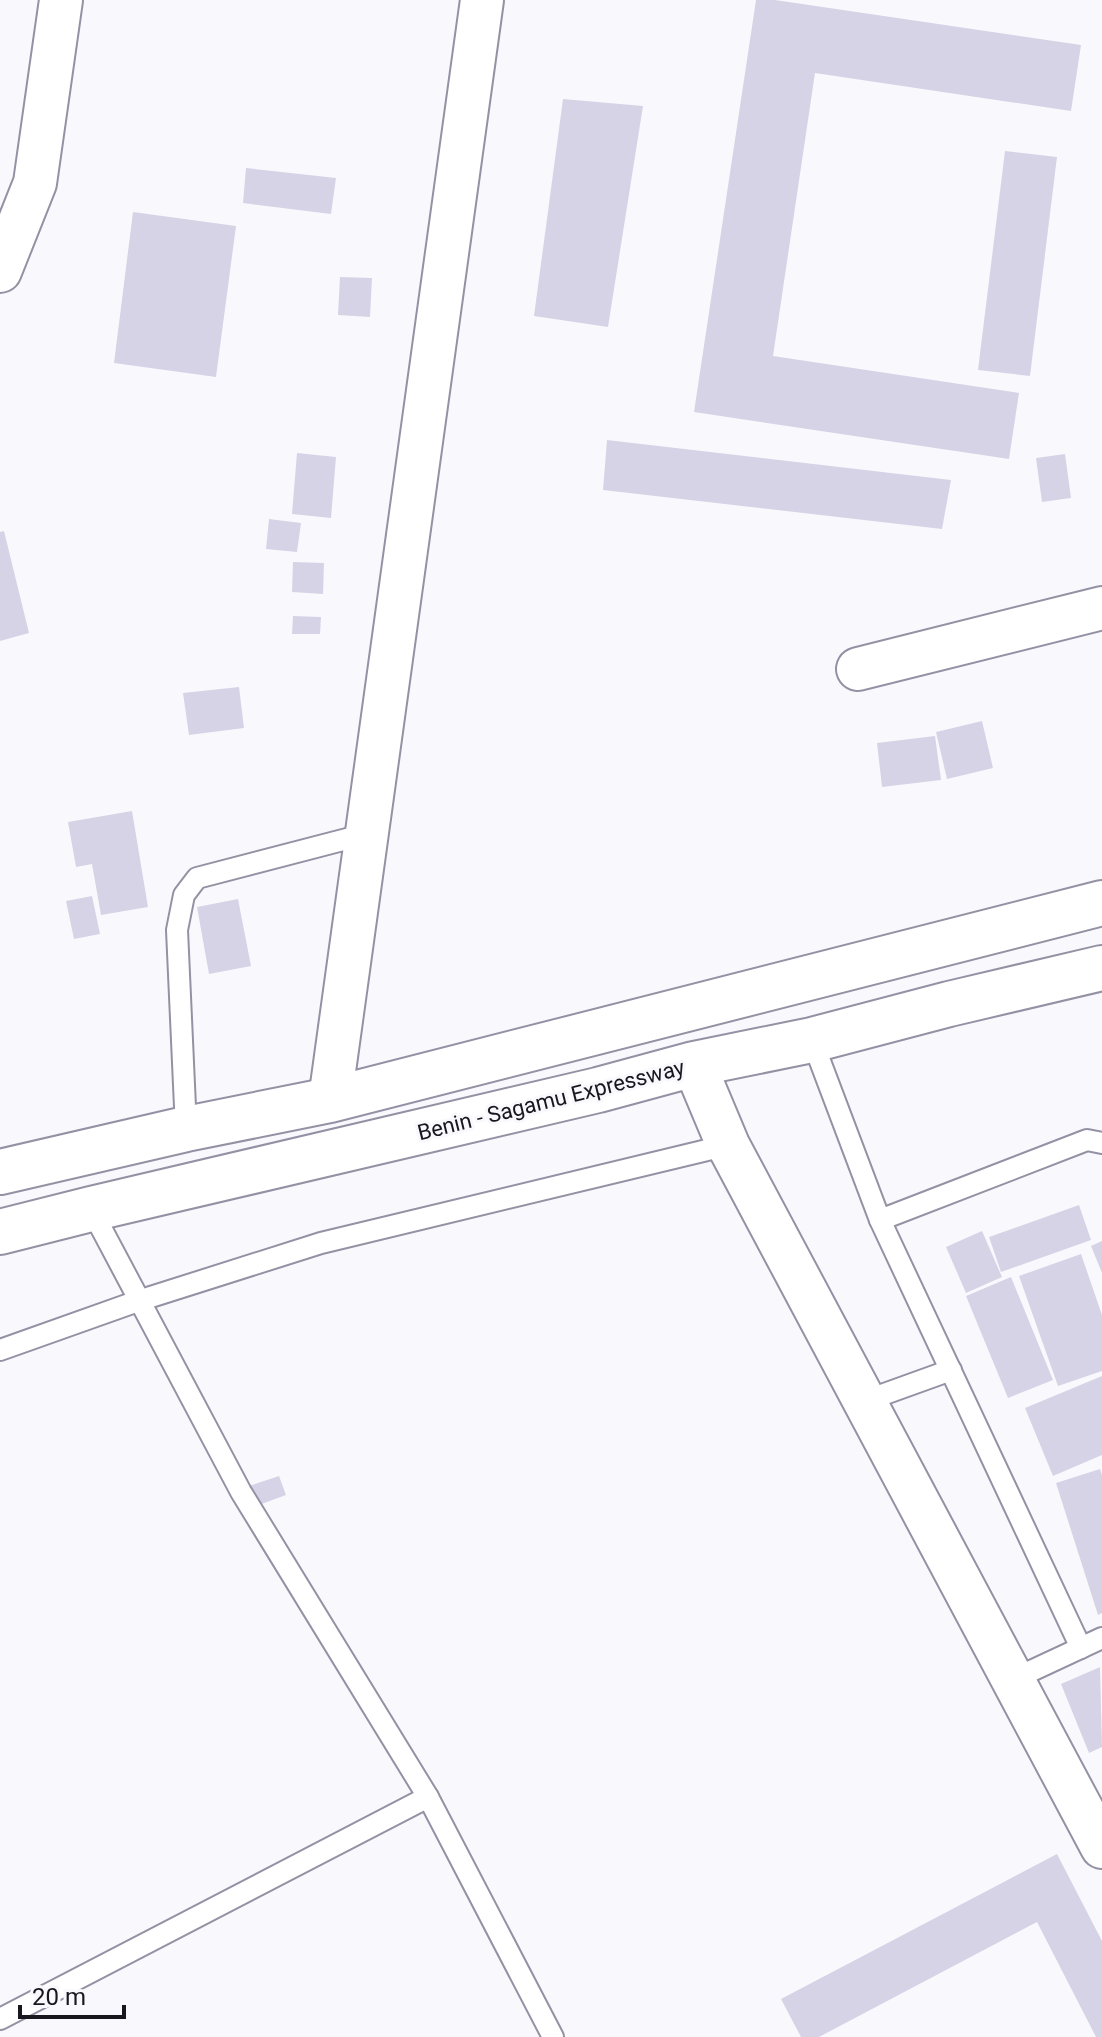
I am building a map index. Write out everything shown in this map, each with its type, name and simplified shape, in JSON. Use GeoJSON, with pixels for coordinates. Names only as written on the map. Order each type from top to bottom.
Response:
{"type":"FeatureCollection","features":[{"type":"Feature","properties":{"kind":"highway"},"geometry":{"type":"LineString","coordinates":[[0,1172],[330,1100],[1102,903]]}},
{"type":"Feature","properties":{"kind":"highway","name":"Benin - Sagamu Expressway"},"geometry":{"type":"LineString","coordinates":[[0,1232],[598,1090],[694,1064],[812,1040],[1102,968]]}},
{"type":"Feature","properties":{"kind":"street"},"geometry":{"type":"LineString","coordinates":[[0,271],[35,183],[61,0]]}},
{"type":"Feature","properties":{"kind":"street"},"geometry":{"type":"LineString","coordinates":[[330,1100],[482,0]]}},
{"type":"Feature","properties":{"kind":"street"},"geometry":{"type":"LineString","coordinates":[[858,669],[1102,608]]}},
{"type":"Feature","properties":{"kind":"street"},"geometry":{"type":"LineString","coordinates":[[694,1064],[728,1145],[1102,1847]]}},
{"type":"Feature","properties":{"kind":"lane"},"geometry":{"type":"LineString","coordinates":[[186,1129],[177,930],[184,895],[197,878],[366,834]]}},
{"type":"Feature","properties":{"kind":"lane"},"geometry":{"type":"LineString","coordinates":[[812,1040],[880,1220],[1081,1648]]}},
{"type":"Feature","properties":{"kind":"lane"},"geometry":{"type":"LineString","coordinates":[[880,1220],[1087,1140],[1102,1143]]}},
{"type":"Feature","properties":{"kind":"lane"},"geometry":{"type":"LineString","coordinates":[[0,1350],[138,1301],[375,1229],[728,1145]]}},
{"type":"Feature","properties":{"kind":"lane"},"geometry":{"type":"LineString","coordinates":[[91,1209],[241,1492],[428,1797],[553,2037]]}},
{"type":"Feature","properties":{"kind":"lane"},"geometry":{"type":"LineString","coordinates":[[865,1401],[951,1370]]}},
{"type":"Feature","properties":{"kind":"lane"},"geometry":{"type":"LineString","coordinates":[[1014,1679],[1102,1638]]}},
{"type":"Feature","properties":{"kind":"lane"},"geometry":{"type":"LineString","coordinates":[[0,2019],[428,1797]]}},
{"type":"Feature","properties":{"kind":"building"},"geometry":{"type":"Polygon","coordinates":[[[756,0],[775,0],[1081,45],[1071,111],[815,73],[773,356],[1019,393],[1009,459],[694,412],[756,0]]]}},
{"type":"Feature","properties":{"kind":"building"},"geometry":{"type":"Polygon","coordinates":[[[563,99],[643,106],[608,327],[534,316],[563,99]]]}},
{"type":"Feature","properties":{"kind":"building"},"geometry":{"type":"Polygon","coordinates":[[[1005,151],[1057,157],[1030,376],[978,370],[1005,151]]]}},
{"type":"Feature","properties":{"kind":"building"},"geometry":{"type":"Polygon","coordinates":[[[246,168],[336,178],[331,214],[243,203],[246,168]]]}},
{"type":"Feature","properties":{"kind":"building"},"geometry":{"type":"Polygon","coordinates":[[[133,212],[236,226],[216,377],[114,363],[133,212]]]}},
{"type":"Feature","properties":{"kind":"building"},"geometry":{"type":"Polygon","coordinates":[[[340,277],[372,278],[370,317],[338,315],[340,277]]]}},
{"type":"Feature","properties":{"kind":"building"},"geometry":{"type":"Polygon","coordinates":[[[607,440],[951,480],[942,529],[603,490],[607,440]]]}},
{"type":"Feature","properties":{"kind":"building"},"geometry":{"type":"Polygon","coordinates":[[[297,453],[336,457],[331,518],[292,514],[297,453]]]}},
{"type":"Feature","properties":{"kind":"building"},"geometry":{"type":"Polygon","coordinates":[[[1065,454],[1071,498],[1042,502],[1036,458],[1065,454]]]}},
{"type":"Feature","properties":{"kind":"building"},"geometry":{"type":"Polygon","coordinates":[[[269,519],[301,523],[297,552],[266,549],[269,519]]]}},
{"type":"Feature","properties":{"kind":"building"},"geometry":{"type":"Polygon","coordinates":[[[4,531],[29,633],[0,641],[0,532],[4,531]]]}},
{"type":"Feature","properties":{"kind":"building"},"geometry":{"type":"Polygon","coordinates":[[[293,562],[324,563],[323,594],[292,592],[293,562]]]}},
{"type":"Feature","properties":{"kind":"building"},"geometry":{"type":"Polygon","coordinates":[[[293,616],[321,617],[320,634],[292,634],[293,616]]]}},
{"type":"Feature","properties":{"kind":"building"},"geometry":{"type":"Polygon","coordinates":[[[239,687],[244,728],[189,735],[183,693],[239,687]]]}},
{"type":"Feature","properties":{"kind":"building"},"geometry":{"type":"Polygon","coordinates":[[[982,721],[993,768],[947,779],[936,732],[982,721]]]}},
{"type":"Feature","properties":{"kind":"building"},"geometry":{"type":"Polygon","coordinates":[[[935,736],[941,780],[882,787],[877,743],[935,736]]]}},
{"type":"Feature","properties":{"kind":"building"},"geometry":{"type":"Polygon","coordinates":[[[132,811],[148,907],[101,915],[92,864],[76,867],[68,822],[132,811]]]}},
{"type":"Feature","properties":{"kind":"building"},"geometry":{"type":"Polygon","coordinates":[[[92,896],[100,934],[74,939],[66,901],[92,896]]]}},
{"type":"Feature","properties":{"kind":"building"},"geometry":{"type":"Polygon","coordinates":[[[238,899],[251,966],[209,974],[197,907],[238,899]]]}},
{"type":"Feature","properties":{"kind":"building"},"geometry":{"type":"Polygon","coordinates":[[[1079,1205],[1091,1240],[1001,1272],[989,1237],[1079,1205]]]}},
{"type":"Feature","properties":{"kind":"building"},"geometry":{"type":"Polygon","coordinates":[[[982,1231],[1002,1277],[966,1293],[946,1247],[982,1231]]]}},
{"type":"Feature","properties":{"kind":"building"},"geometry":{"type":"Polygon","coordinates":[[[1102,1241],[1102,1273],[1091,1246],[1102,1241]]]}},
{"type":"Feature","properties":{"kind":"building"},"geometry":{"type":"Polygon","coordinates":[[[1081,1254],[1102,1315],[1102,1371],[1058,1386],[1019,1276],[1081,1254]]]}},
{"type":"Feature","properties":{"kind":"building"},"geometry":{"type":"Polygon","coordinates":[[[1011,1277],[1053,1380],[1008,1398],[966,1296],[1011,1277]]]}},
{"type":"Feature","properties":{"kind":"building"},"geometry":{"type":"Polygon","coordinates":[[[1102,1376],[1102,1455],[1053,1476],[1025,1408],[1102,1376]]]}},
{"type":"Feature","properties":{"kind":"building"},"geometry":{"type":"Polygon","coordinates":[[[1100,1469],[1102,1613],[1098,1615],[1056,1483],[1100,1469]]]}},
{"type":"Feature","properties":{"kind":"building"},"geometry":{"type":"Polygon","coordinates":[[[279,1476],[286,1495],[253,1507],[246,1487],[279,1476]]]}},
{"type":"Feature","properties":{"kind":"building"},"geometry":{"type":"Polygon","coordinates":[[[1100,1667],[1102,1747],[1089,1753],[1061,1684],[1100,1667]]]}},
{"type":"Feature","properties":{"kind":"building"},"geometry":{"type":"Polygon","coordinates":[[[1057,1854],[1102,1941],[1102,2037],[1096,2037],[1037,1922],[819,2037],[801,2037],[781,1999],[1057,1854]]]}}]}
